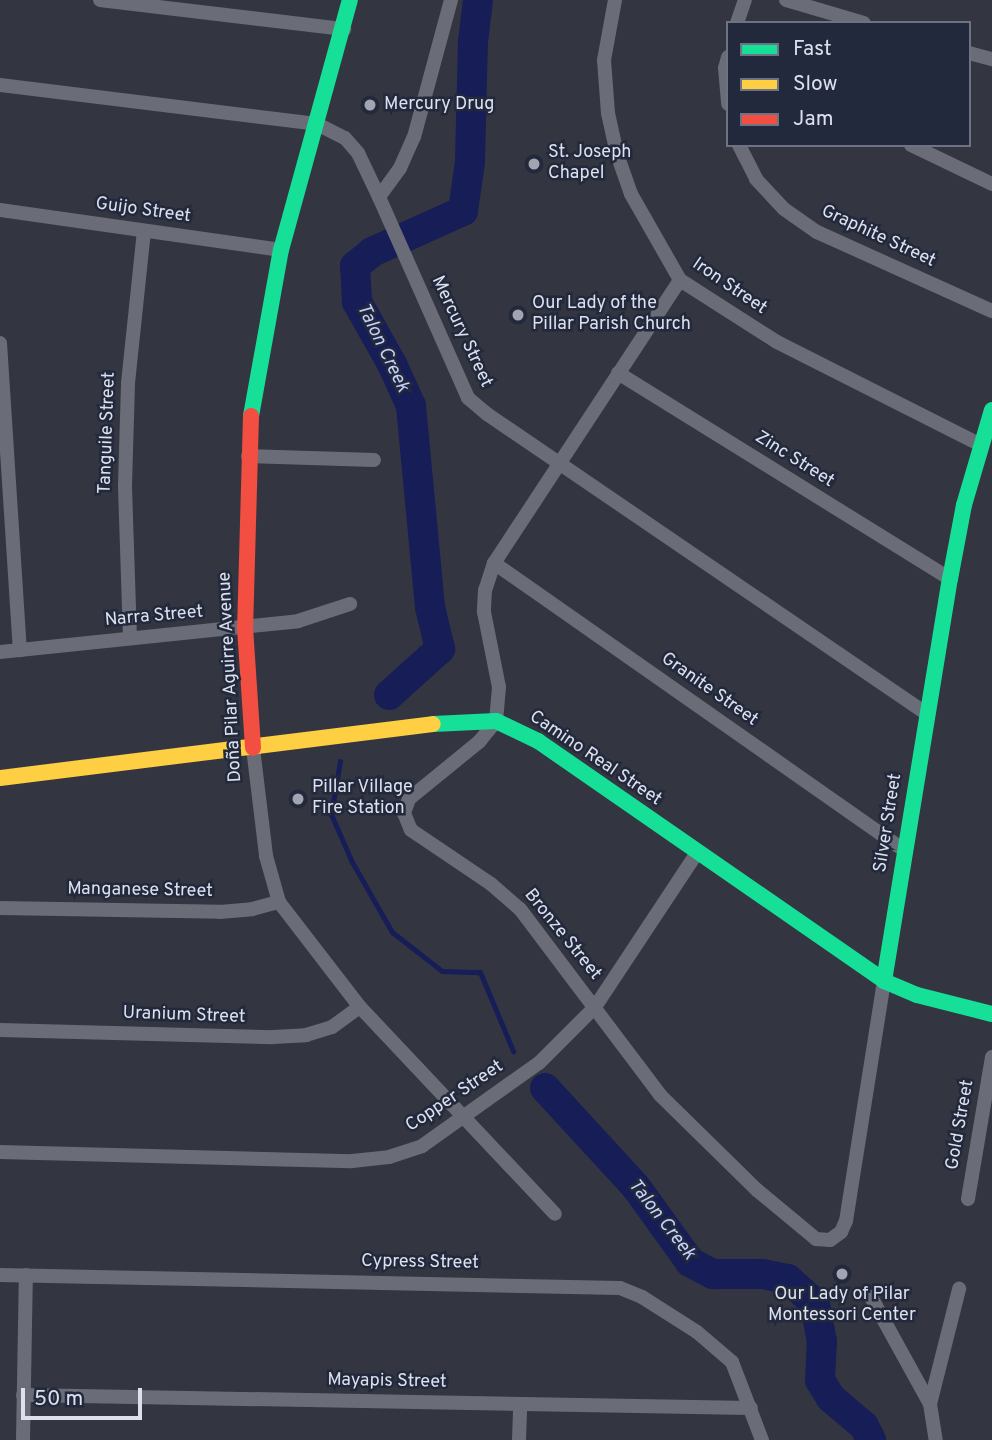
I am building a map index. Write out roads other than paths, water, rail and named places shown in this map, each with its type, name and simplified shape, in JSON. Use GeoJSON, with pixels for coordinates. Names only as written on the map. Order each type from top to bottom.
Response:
{"type":"FeatureCollection","features":[{"type":"Feature","properties":{"kind":"street"},"geometry":{"type":"LineString","coordinates":[[100,0],[344,29]]}},
{"type":"Feature","properties":{"kind":"street","name":"Doña Pilar Aguirre Avenue"},"geometry":{"type":"LineString","coordinates":[[350,0],[281,250],[261,348],[248,456],[244,628],[264,845],[279,902],[360,1007],[555,1214]]}},
{"type":"Feature","properties":{"kind":"street"},"geometry":{"type":"LineString","coordinates":[[379,197],[400,168],[414,137],[451,0]]}},
{"type":"Feature","properties":{"kind":"street","name":"Iron Street"},"geometry":{"type":"LineString","coordinates":[[615,0],[604,60],[608,113],[617,154],[631,194],[680,280],[777,342],[981,445]]}},
{"type":"Feature","properties":{"kind":"street"},"geometry":{"type":"LineString","coordinates":[[738,21],[745,0]]}},
{"type":"Feature","properties":{"kind":"street"},"geometry":{"type":"LineString","coordinates":[[786,0],[844,20]]}},
{"type":"Feature","properties":{"kind":"street"},"geometry":{"type":"LineString","coordinates":[[971,54],[992,59]]}},
{"type":"Feature","properties":{"kind":"street","name":"Mercury Street"},"geometry":{"type":"LineString","coordinates":[[0,85],[317,124],[345,138],[358,153],[379,197],[468,398],[558,463],[927,714]]}},
{"type":"Feature","properties":{"kind":"street","name":"Graphite Street"},"geometry":{"type":"LineString","coordinates":[[740,147],[757,179],[784,209],[817,233],[992,311]]}},
{"type":"Feature","properties":{"kind":"street"},"geometry":{"type":"LineString","coordinates":[[915,147],[992,184]]}},
{"type":"Feature","properties":{"kind":"street","name":"Guijo Street"},"geometry":{"type":"LineString","coordinates":[[0,210],[281,250]]}},
{"type":"Feature","properties":{"kind":"street","name":"Tanguile Street"},"geometry":{"type":"LineString","coordinates":[[130,638],[126,434],[134,310],[144,231]]}},
{"type":"Feature","properties":{"kind":"street"},"geometry":{"type":"LineString","coordinates":[[496,721],[499,687],[484,612],[485,590],[494,563],[680,280]]}},
{"type":"Feature","properties":{"kind":"street"},"geometry":{"type":"LineString","coordinates":[[0,343],[20,650]]}},
{"type":"Feature","properties":{"kind":"street","name":"Zinc Street"},"geometry":{"type":"LineString","coordinates":[[618,373],[950,579]]}},
{"type":"Feature","properties":{"kind":"street","name":"Silver Street"},"geometry":{"type":"LineString","coordinates":[[830,1240],[841,1232],[846,1221],[903,849],[950,579],[964,506],[991,415]]}},
{"type":"Feature","properties":{"kind":"street"},"geometry":{"type":"LineString","coordinates":[[248,456],[374,460]]}},
{"type":"Feature","properties":{"kind":"street","name":"Granite Street"},"geometry":{"type":"LineString","coordinates":[[494,563],[903,849]]}},
{"type":"Feature","properties":{"kind":"street","name":"Narra Street"},"geometry":{"type":"LineString","coordinates":[[0,652],[298,621],[351,604]]}},
{"type":"Feature","properties":{"kind":"street","name":"Camino Real Street"},"geometry":{"type":"LineString","coordinates":[[0,778],[436,724],[496,721],[538,741],[884,981],[917,995],[992,1014]]}},
{"type":"Feature","properties":{"kind":"street","name":"Bronze Street"},"geometry":{"type":"LineString","coordinates":[[496,721],[480,741],[410,799],[404,813],[411,830],[491,884],[520,909],[660,1095],[803,1230],[816,1239],[830,1240]]}},
{"type":"Feature","properties":{"kind":"street","name":"Copper Street"},"geometry":{"type":"LineString","coordinates":[[0,1152],[352,1161],[389,1157],[422,1146],[539,1063],[595,1007],[697,853]]}},
{"type":"Feature","properties":{"kind":"street","name":"Manganese Street"},"geometry":{"type":"LineString","coordinates":[[0,908],[220,912],[252,909],[279,902]]}},
{"type":"Feature","properties":{"kind":"street","name":"Uranium Street"},"geometry":{"type":"LineString","coordinates":[[0,1030],[273,1037],[306,1035],[332,1027],[360,1007]]}},
{"type":"Feature","properties":{"kind":"street","name":"Gold Street"},"geometry":{"type":"LineString","coordinates":[[968,1199],[992,1057]]}},
{"type":"Feature","properties":{"kind":"street","name":"Cypress Street"},"geometry":{"type":"LineString","coordinates":[[0,1275],[620,1288],[642,1297],[719,1348],[732,1362],[762,1440]]}},
{"type":"Feature","properties":{"kind":"street"},"geometry":{"type":"LineString","coordinates":[[23,1440],[26,1275]]}},
{"type":"Feature","properties":{"kind":"street"},"geometry":{"type":"LineString","coordinates":[[930,1404],[959,1289]]}},
{"type":"Feature","properties":{"kind":"street"},"geometry":{"type":"LineString","coordinates":[[872,1297],[930,1404],[936,1440]]}},
{"type":"Feature","properties":{"kind":"street","name":"Mayapis Street"},"geometry":{"type":"LineString","coordinates":[[23,1395],[751,1408]]}},
{"type":"Feature","properties":{"kind":"street"},"geometry":{"type":"LineString","coordinates":[[519,1440],[520,1404]]}},
{"type":"Feature","properties":{"kind":"waterway","name":"Talon Creek"},"geometry":{"type":"LineString","coordinates":[[389,695],[440,649],[430,607],[411,406],[392,364],[357,302],[355,266],[372,252],[463,211],[470,162],[473,42],[478,0]]}},
{"type":"Feature","properties":{"kind":"waterway","name":"Talon Creek"},"geometry":{"type":"LineString","coordinates":[[340,761],[331,814],[352,862],[392,932],[442,971],[480,972],[513,1051]]}},
{"type":"Feature","properties":{"kind":"waterway","name":"Talon Creek"},"geometry":{"type":"LineString","coordinates":[[545,1088],[636,1187],[690,1262],[713,1274],[762,1274],[788,1279],[815,1303],[822,1341],[820,1380],[831,1398],[864,1426],[871,1440]]}},
{"type":"Feature","properties":{"kind":"place","name":"Mercury Drug"},"geometry":{"type":"Point","coordinates":[370,105]}},
{"type":"Feature","properties":{"kind":"place","name":"St. Joseph Chapel"},"geometry":{"type":"Point","coordinates":[534,164]}},
{"type":"Feature","properties":{"kind":"place","name":"Our Lady of the Pillar Parish Church"},"geometry":{"type":"Point","coordinates":[518,315]}},
{"type":"Feature","properties":{"kind":"place","name":"Pillar Village Fire Station"},"geometry":{"type":"Point","coordinates":[298,799]}},
{"type":"Feature","properties":{"kind":"place","name":"Our Lady of Pilar Montessori Center"},"geometry":{"type":"Point","coordinates":[842,1274]}}]}
